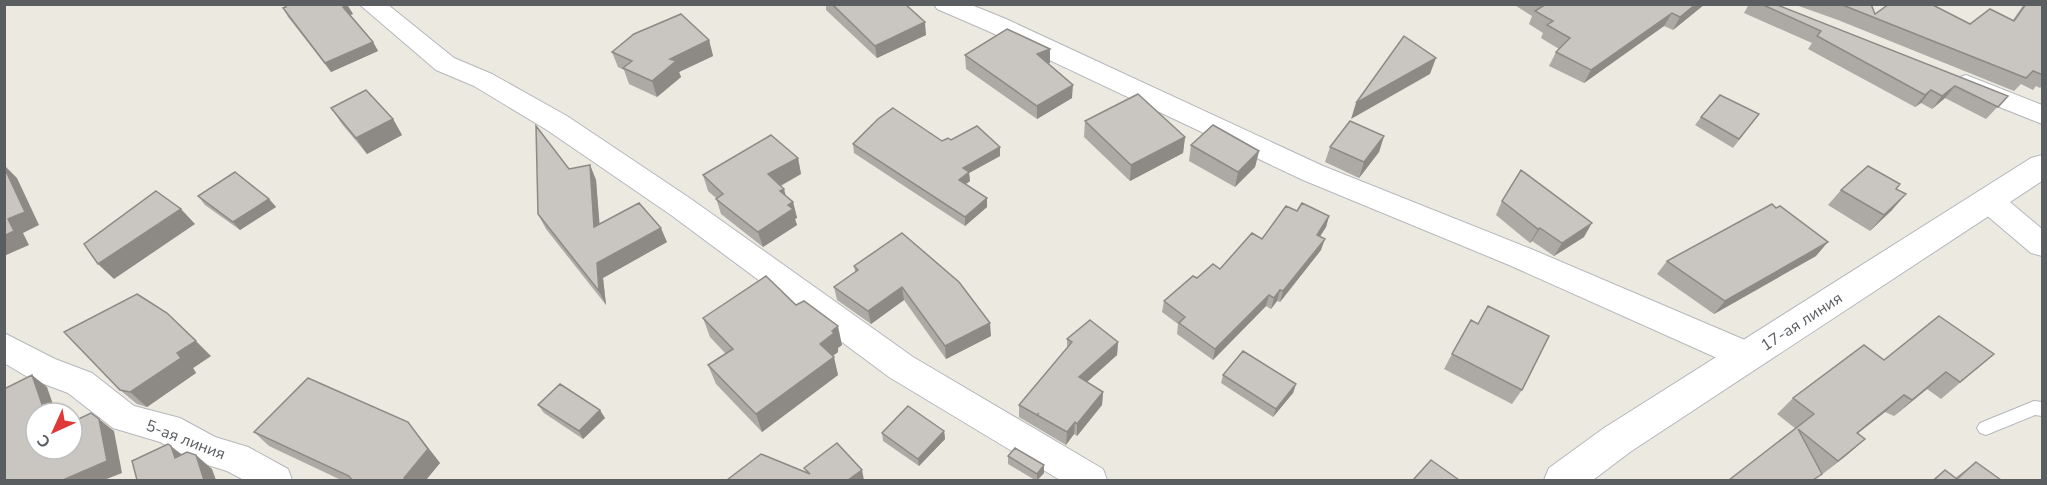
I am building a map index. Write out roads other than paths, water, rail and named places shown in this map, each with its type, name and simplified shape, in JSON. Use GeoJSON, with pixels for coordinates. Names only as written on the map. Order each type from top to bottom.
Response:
{"type":"FeatureCollection","features":[{"type":"Feature","properties":{"kind":"street"},"geometry":{"type":"LineString","coordinates":[[371,4],[445,64],[483,80],[557,123],[681,207],[901,367],[1090,480]]}},
{"type":"Feature","properties":{"kind":"street"},"geometry":{"type":"LineString","coordinates":[[946,4],[998,26],[1312,173],[1520,257],[1747,356]]}},
{"type":"Feature","properties":{"kind":"street"},"geometry":{"type":"LineString","coordinates":[[1941,74],[2043,115]]}},
{"type":"Feature","properties":{"kind":"street","name":"17-ая линия"},"geometry":{"type":"LineString","coordinates":[[1563,480],[1617,440],[2043,166]]}},
{"type":"Feature","properties":{"kind":"street"},"geometry":{"type":"LineString","coordinates":[[1989,200],[2043,245]]}},
{"type":"Feature","properties":{"kind":"street","name":"5-ая линия"},"geometry":{"type":"LineString","coordinates":[[4,346],[43,369],[80,383],[125,418],[168,429],[207,450],[236,458],[275,480]]}},
{"type":"Feature","properties":{"kind":"lane"},"geometry":{"type":"LineString","coordinates":[[1986,428],[2034,408],[2043,409]]}}]}
